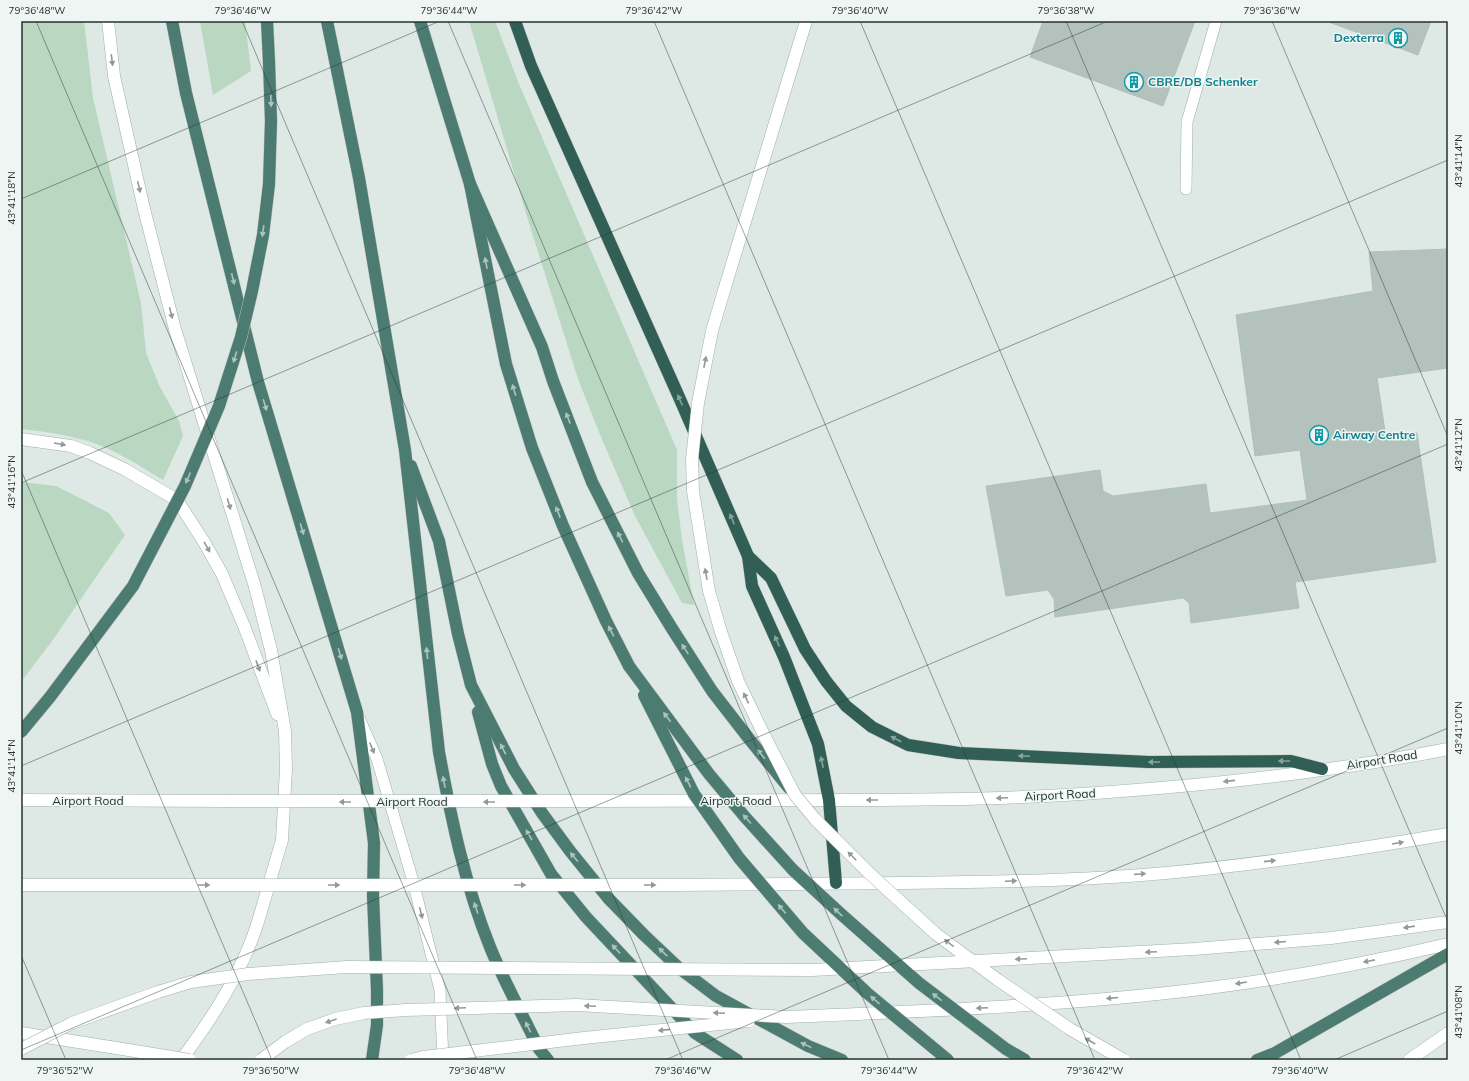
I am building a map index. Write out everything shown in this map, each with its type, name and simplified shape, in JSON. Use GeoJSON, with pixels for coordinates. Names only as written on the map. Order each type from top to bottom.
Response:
{"type":"FeatureCollection","features":[{"type":"Feature","properties":{"kind":"highway"},"geometry":{"type":"LineString","coordinates":[[172,21],[186,93],[258,382],[357,712],[374,843],[377,1025],[372,1060]]}},
{"type":"Feature","properties":{"kind":"highway"},"geometry":{"type":"LineString","coordinates":[[21,732],[50,697],[133,586],[185,486],[219,406],[241,337],[263,235],[270,168],[271,121],[267,21]]}},
{"type":"Feature","properties":{"kind":"highway"},"geometry":{"type":"LineString","coordinates":[[327,21],[359,178],[405,450],[438,752],[448,802],[462,862],[474,904],[490,948],[541,1054],[548,1060]]}},
{"type":"Feature","properties":{"kind":"highway"},"geometry":{"type":"LineString","coordinates":[[420,21],[470,184],[506,364],[532,448],[563,526],[606,621],[694,794],[739,858],[802,933],[867,993],[948,1060]]}},
{"type":"Feature","properties":{"kind":"highway"},"geometry":{"type":"LineString","coordinates":[[515,21],[531,66],[676,389],[748,556],[752,586],[784,657],[818,744],[830,800],[836,883]]}},
{"type":"Feature","properties":{"kind":"highway"},"geometry":{"type":"LineString","coordinates":[[470,184],[542,347],[553,382],[592,482],[638,573],[712,691],[795,795]]}},
{"type":"Feature","properties":{"kind":"highway"},"geometry":{"type":"LineString","coordinates":[[405,450],[439,541],[458,634],[492,764],[498,779],[551,874],[586,917],[695,1033],[737,1060]]}},
{"type":"Feature","properties":{"kind":"highway"},"geometry":{"type":"LineString","coordinates":[[748,556],[771,578],[805,649],[826,681],[846,706],[872,727],[908,745],[959,753],[1142,762],[1291,761],[1322,769]]}},
{"type":"Feature","properties":{"kind":"highway"},"geometry":{"type":"LineString","coordinates":[[629,666],[709,774],[793,870],[919,983],[1006,1049],[1025,1060]]}},
{"type":"Feature","properties":{"kind":"highway"},"geometry":{"type":"LineString","coordinates":[[471,685],[514,769],[542,813],[570,851],[604,892],[644,935],[679,968],[716,996],[808,1046],[842,1060]]}},
{"type":"Feature","properties":{"kind":"highway"},"geometry":{"type":"LineString","coordinates":[[1257,1060],[1275,1053],[1372,999],[1448,954]]}},
{"type":"Feature","properties":{"kind":"highway"},"geometry":{"type":"LineString","coordinates":[[1427,966],[1448,957]]}},
{"type":"Feature","properties":{"kind":"street"},"geometry":{"type":"LineString","coordinates":[[108,21],[114,76],[144,210],[175,329],[257,594],[271,650],[285,731],[286,769],[282,840],[253,939],[222,1001],[200,1035],[181,1060]]}},
{"type":"Feature","properties":{"kind":"street"},"geometry":{"type":"LineString","coordinates":[[806,21],[712,331],[698,403],[692,459],[693,491],[709,591],[721,632],[738,681],[764,735],[795,795],[815,819],[869,873],[936,934],[1037,1007],[1070,1029],[1124,1060]]}},
{"type":"Feature","properties":{"kind":"street"},"geometry":{"type":"LineString","coordinates":[[21,439],[71,446],[90,453],[124,469],[176,500],[204,542],[222,574],[285,731]]}},
{"type":"Feature","properties":{"kind":"street","name":"Airport Road"},"geometry":{"type":"LineString","coordinates":[[21,800],[598,801],[982,799],[1064,795],[1247,779],[1407,757],[1448,749]]}},
{"type":"Feature","properties":{"kind":"street"},"geometry":{"type":"LineString","coordinates":[[21,885],[676,885],[972,882],[1091,878],[1166,873],[1356,850],[1448,834]]}},
{"type":"Feature","properties":{"kind":"street"},"geometry":{"type":"LineString","coordinates":[[21,1049],[72,1023],[158,992],[191,982],[248,974],[362,967],[812,970],[1194,949],[1331,938],[1448,922]]}},
{"type":"Feature","properties":{"kind":"street"},"geometry":{"type":"LineString","coordinates":[[411,1060],[423,1057],[584,1038],[786,1017],[1026,1006],[1202,989],[1304,973],[1448,944]]}},
{"type":"Feature","properties":{"kind":"street"},"geometry":{"type":"LineString","coordinates":[[261,1060],[285,1042],[307,1029],[335,1019],[364,1013],[406,1010],[577,1005],[786,1017]]}},
{"type":"Feature","properties":{"kind":"street"},"geometry":{"type":"LineString","coordinates":[[21,1033],[190,1060]]}},
{"type":"Feature","properties":{"kind":"street"},"geometry":{"type":"LineString","coordinates":[[1409,1060],[1448,1033]]}},
{"type":"Feature","properties":{"kind":"lane"},"geometry":{"type":"LineString","coordinates":[[1186,189],[1187,122],[1216,21]]}},
{"type":"Feature","properties":{"kind":"lane"},"geometry":{"type":"LineString","coordinates":[[357,712],[379,767],[412,882],[440,990],[443,1060]]}},
{"type":"Feature","properties":{"kind":"green space"},"geometry":{"type":"Polygon","coordinates":[[[21,21],[84,21],[93,98],[141,303],[146,353],[159,385],[179,421],[183,436],[163,480],[127,458],[98,444],[63,435],[21,429],[21,21]]]}},
{"type":"Feature","properties":{"kind":"green space"},"geometry":{"type":"Polygon","coordinates":[[[200,21],[245,21],[251,71],[213,95],[200,21]]]}},
{"type":"Feature","properties":{"kind":"green space"},"geometry":{"type":"Polygon","coordinates":[[[469,21],[495,21],[519,84],[677,450],[677,499],[682,540],[694,605],[682,603],[635,516],[578,379],[528,220],[469,21]]]}},
{"type":"Feature","properties":{"kind":"green space"},"geometry":{"type":"Polygon","coordinates":[[[21,482],[56,486],[109,513],[125,535],[52,641],[21,682],[21,482]]]}},
{"type":"Feature","properties":{"kind":"building","name":"CBRE/DB Schenker"},"geometry":{"type":"Polygon","coordinates":[[[1043,21],[1195,21],[1163,106],[1030,57],[1043,21]]]}},
{"type":"Feature","properties":{"kind":"building","name":"Dexterra"},"geometry":{"type":"Polygon","coordinates":[[[1326,21],[1431,21],[1418,55],[1326,21]]]}},
{"type":"Feature","properties":{"kind":"building","name":"Airway Centre"},"geometry":{"type":"Polygon","coordinates":[[[1448,249],[1448,368],[1377,378],[1386,438],[1417,433],[1436,562],[1295,582],[1299,608],[1191,623],[1189,603],[1183,598],[1055,617],[1054,599],[1048,590],[1006,596],[986,486],[1100,470],[1103,491],[1113,496],[1206,484],[1210,513],[1307,500],[1300,450],[1255,456],[1236,315],[1373,291],[1369,252],[1448,249]]]}},
{"type":"Feature","properties":{"kind":"place","name":"Dexterra"},"geometry":{"type":"Point","coordinates":[1398,38]}},
{"type":"Feature","properties":{"kind":"place","name":"CBRE/DB Schenker"},"geometry":{"type":"Point","coordinates":[1134,82]}},
{"type":"Feature","properties":{"kind":"place","name":"Airway Centre"},"geometry":{"type":"Point","coordinates":[1319,435]}}]}
